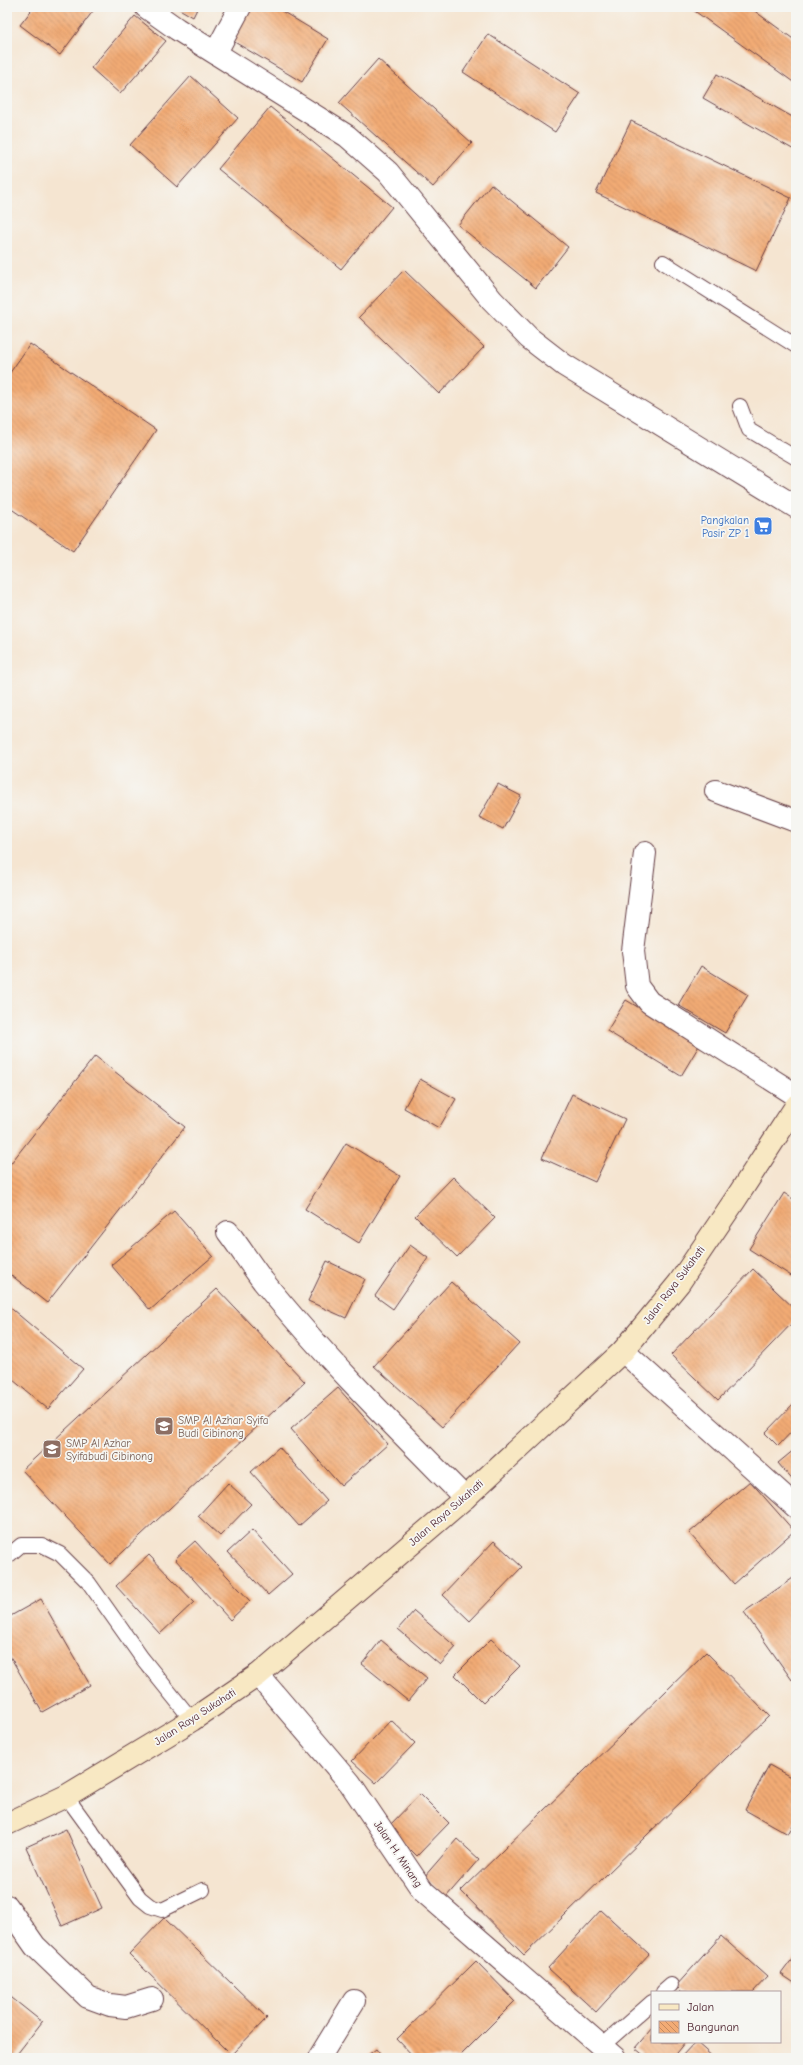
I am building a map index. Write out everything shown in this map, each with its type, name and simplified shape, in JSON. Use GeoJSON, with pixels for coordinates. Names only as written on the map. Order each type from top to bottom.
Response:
{"type":"FeatureCollection","features":[{"type":"Feature","properties":{"kind":"main road","name":"Jalan Raya Sukahati"},"geometry":{"type":"LineString","coordinates":[[7,1824],[66,1796],[192,1720],[258,1675],[465,1498],[623,1351],[679,1283],[736,1200],[796,1106]]}},
{"type":"Feature","properties":{"kind":"street"},"geometry":{"type":"LineString","coordinates":[[146,7],[347,136],[388,172],[492,300],[529,338],[564,365],[796,507]]}},
{"type":"Feature","properties":{"kind":"street"},"geometry":{"type":"LineString","coordinates":[[216,52],[240,7]]}},
{"type":"Feature","properties":{"kind":"street"},"geometry":{"type":"LineString","coordinates":[[716,792],[796,821]]}},
{"type":"Feature","properties":{"kind":"street"},"geometry":{"type":"LineString","coordinates":[[644,853],[633,951],[637,986],[649,1002],[796,1095]]}},
{"type":"Feature","properties":{"kind":"street"},"geometry":{"type":"LineString","coordinates":[[228,1232],[263,1280],[298,1321],[366,1396],[465,1498]]}},
{"type":"Feature","properties":{"kind":"street"},"geometry":{"type":"LineString","coordinates":[[623,1351],[796,1507]]}},
{"type":"Feature","properties":{"kind":"street","name":"Jalan H. Minang"},"geometry":{"type":"LineString","coordinates":[[258,1675],[350,1783],[423,1891],[609,2052]]}},
{"type":"Feature","properties":{"kind":"street"},"geometry":{"type":"LineString","coordinates":[[7,1906],[35,1946],[88,1997],[110,2005],[126,2007],[152,1999]]}},
{"type":"Feature","properties":{"kind":"street"},"geometry":{"type":"LineString","coordinates":[[319,2058],[354,2001]]}},
{"type":"Feature","properties":{"kind":"lane"},"geometry":{"type":"LineString","coordinates":[[663,262],[796,346]]}},
{"type":"Feature","properties":{"kind":"lane"},"geometry":{"type":"LineString","coordinates":[[740,406],[749,430],[796,458]]}},
{"type":"Feature","properties":{"kind":"lane"},"geometry":{"type":"LineString","coordinates":[[7,1557],[21,1545],[42,1545],[60,1554],[89,1583],[142,1658],[192,1720]]}},
{"type":"Feature","properties":{"kind":"lane"},"geometry":{"type":"LineString","coordinates":[[66,1796],[140,1898],[150,1906],[162,1910],[202,1890]]}},
{"type":"Feature","properties":{"kind":"lane"},"geometry":{"type":"LineString","coordinates":[[609,2052],[651,2003]]}},
{"type":"Feature","properties":{"kind":"building"},"geometry":{"type":"Polygon","coordinates":[[[34,7],[96,7],[60,55],[20,25],[34,7]]]}},
{"type":"Feature","properties":{"kind":"building"},"geometry":{"type":"Polygon","coordinates":[[[176,7],[198,7],[193,17],[176,7]]]}},
{"type":"Feature","properties":{"kind":"building"},"geometry":{"type":"Polygon","coordinates":[[[245,7],[275,7],[328,39],[302,82],[226,37],[245,7]]]}},
{"type":"Feature","properties":{"kind":"building"},"geometry":{"type":"Polygon","coordinates":[[[689,7],[749,7],[796,41],[796,84],[689,7]]]}},
{"type":"Feature","properties":{"kind":"building"},"geometry":{"type":"Polygon","coordinates":[[[135,16],[166,41],[120,94],[91,68],[135,16]]]}},
{"type":"Feature","properties":{"kind":"building"},"geometry":{"type":"Polygon","coordinates":[[[488,34],[580,94],[555,132],[463,72],[488,34]]]}},
{"type":"Feature","properties":{"kind":"building"},"geometry":{"type":"Polygon","coordinates":[[[378,59],[472,143],[433,187],[339,103],[378,59]]]}},
{"type":"Feature","properties":{"kind":"building"},"geometry":{"type":"Polygon","coordinates":[[[717,74],[796,119],[796,151],[703,98],[717,74]]]}},
{"type":"Feature","properties":{"kind":"building"},"geometry":{"type":"Polygon","coordinates":[[[191,76],[238,118],[177,187],[130,145],[191,76]]]}},
{"type":"Feature","properties":{"kind":"building"},"geometry":{"type":"Polygon","coordinates":[[[270,107],[392,207],[341,269],[218,169],[270,107]]]}},
{"type":"Feature","properties":{"kind":"building"},"geometry":{"type":"Polygon","coordinates":[[[631,121],[791,198],[756,271],[596,193],[631,121]]]}},
{"type":"Feature","properties":{"kind":"building"},"geometry":{"type":"Polygon","coordinates":[[[491,184],[568,247],[536,288],[458,225],[491,184]]]}},
{"type":"Feature","properties":{"kind":"building"},"geometry":{"type":"Polygon","coordinates":[[[404,270],[484,347],[439,394],[359,317],[404,270]]]}},
{"type":"Feature","properties":{"kind":"building"},"geometry":{"type":"Polygon","coordinates":[[[30,344],[156,430],[73,551],[7,506],[7,377],[30,344]]]}},
{"type":"Feature","properties":{"kind":"building"},"geometry":{"type":"Polygon","coordinates":[[[498,784],[521,796],[503,829],[479,817],[498,784]]]}},
{"type":"Feature","properties":{"kind":"building"},"geometry":{"type":"Polygon","coordinates":[[[701,966],[748,995],[725,1033],[678,1005],[701,966]]]}},
{"type":"Feature","properties":{"kind":"building"},"geometry":{"type":"Polygon","coordinates":[[[626,1000],[700,1044],[681,1076],[607,1031],[626,1000]]]}},
{"type":"Feature","properties":{"kind":"building"},"geometry":{"type":"Polygon","coordinates":[[[95,1056],[185,1127],[47,1303],[7,1272],[7,1168],[95,1056]]]}},
{"type":"Feature","properties":{"kind":"building"},"geometry":{"type":"Polygon","coordinates":[[[420,1079],[456,1099],[439,1128],[404,1108],[420,1079]]]}},
{"type":"Feature","properties":{"kind":"building"},"geometry":{"type":"Polygon","coordinates":[[[572,1094],[625,1119],[595,1182],[542,1158],[572,1094]]]}},
{"type":"Feature","properties":{"kind":"building"},"geometry":{"type":"Polygon","coordinates":[[[346,1143],[400,1176],[359,1243],[305,1209],[346,1143]]]}},
{"type":"Feature","properties":{"kind":"building"},"geometry":{"type":"Polygon","coordinates":[[[453,1177],[495,1218],[457,1257],[415,1216],[453,1177]]]}},
{"type":"Feature","properties":{"kind":"building"},"geometry":{"type":"Polygon","coordinates":[[[784,1193],[796,1201],[796,1279],[749,1249],[784,1193]]]}},
{"type":"Feature","properties":{"kind":"building"},"geometry":{"type":"Polygon","coordinates":[[[174,1211],[213,1256],[150,1310],[111,1265],[174,1211]]]}},
{"type":"Feature","properties":{"kind":"building"},"geometry":{"type":"Polygon","coordinates":[[[410,1245],[428,1258],[393,1309],[375,1296],[410,1245]]]}},
{"type":"Feature","properties":{"kind":"building"},"geometry":{"type":"Polygon","coordinates":[[[327,1261],[365,1279],[346,1318],[308,1301],[327,1261]]]}},
{"type":"Feature","properties":{"kind":"building"},"geometry":{"type":"Polygon","coordinates":[[[753,1269],[796,1310],[796,1319],[718,1400],[671,1355],[753,1269]]]}},
{"type":"Feature","properties":{"kind":"building"},"geometry":{"type":"Polygon","coordinates":[[[451,1282],[519,1343],[442,1427],[374,1366],[451,1282]]]}},
{"type":"Feature","properties":{"kind":"building","name":"SMP Al Azhar Syifa Budi Cibinong"},"geometry":{"type":"Polygon","coordinates":[[[217,1289],[305,1382],[110,1564],[22,1470],[217,1289]]]}},
{"type":"Feature","properties":{"kind":"building"},"geometry":{"type":"Polygon","coordinates":[[[7,1305],[83,1369],[48,1409],[7,1375],[7,1305]]]}},
{"type":"Feature","properties":{"kind":"building"},"geometry":{"type":"Polygon","coordinates":[[[338,1388],[388,1444],[341,1486],[291,1429],[338,1388]]]}},
{"type":"Feature","properties":{"kind":"building"},"geometry":{"type":"Polygon","coordinates":[[[796,1401],[796,1427],[778,1446],[765,1433],[796,1401]]]}},
{"type":"Feature","properties":{"kind":"building"},"geometry":{"type":"Polygon","coordinates":[[[279,1447],[327,1501],[299,1526],[251,1472],[279,1447]]]}},
{"type":"Feature","properties":{"kind":"building"},"geometry":{"type":"Polygon","coordinates":[[[795,1449],[796,1451],[796,1484],[778,1463],[795,1449]]]}},
{"type":"Feature","properties":{"kind":"building"},"geometry":{"type":"Polygon","coordinates":[[[750,1481],[794,1531],[734,1584],[689,1533],[750,1481]]]}},
{"type":"Feature","properties":{"kind":"building"},"geometry":{"type":"Polygon","coordinates":[[[228,1483],[251,1504],[220,1536],[198,1516],[228,1483]]]}},
{"type":"Feature","properties":{"kind":"building"},"geometry":{"type":"Polygon","coordinates":[[[252,1530],[292,1574],[268,1595],[228,1552],[252,1530]]]}},
{"type":"Feature","properties":{"kind":"building"},"geometry":{"type":"Polygon","coordinates":[[[195,1541],[250,1601],[230,1620],[175,1559],[195,1541]]]}},
{"type":"Feature","properties":{"kind":"building"},"geometry":{"type":"Polygon","coordinates":[[[494,1541],[522,1567],[470,1621],[443,1595],[494,1541]]]}},
{"type":"Feature","properties":{"kind":"building"},"geometry":{"type":"Polygon","coordinates":[[[149,1555],[194,1602],[160,1634],[116,1586],[149,1555]]]}},
{"type":"Feature","properties":{"kind":"building"},"geometry":{"type":"Polygon","coordinates":[[[796,1576],[796,1677],[792,1680],[744,1612],[796,1576]]]}},
{"type":"Feature","properties":{"kind":"building"},"geometry":{"type":"Polygon","coordinates":[[[41,1599],[90,1685],[42,1712],[7,1651],[7,1618],[41,1599]]]}},
{"type":"Feature","properties":{"kind":"building"},"geometry":{"type":"Polygon","coordinates":[[[414,1611],[456,1647],[440,1665],[398,1629],[414,1611]]]}},
{"type":"Feature","properties":{"kind":"building"},"geometry":{"type":"Polygon","coordinates":[[[491,1639],[520,1666],[483,1703],[455,1675],[491,1639]]]}},
{"type":"Feature","properties":{"kind":"building"},"geometry":{"type":"Polygon","coordinates":[[[381,1640],[427,1678],[408,1701],[362,1664],[381,1640]]]}},
{"type":"Feature","properties":{"kind":"building"},"geometry":{"type":"Polygon","coordinates":[[[706,1652],[769,1716],[524,1955],[461,1891],[706,1652]]]}},
{"type":"Feature","properties":{"kind":"building"},"geometry":{"type":"Polygon","coordinates":[[[391,1720],[415,1743],[376,1783],[352,1761],[391,1720]]]}},
{"type":"Feature","properties":{"kind":"building"},"geometry":{"type":"Polygon","coordinates":[[[769,1765],[796,1780],[796,1820],[788,1834],[745,1810],[769,1765]]]}},
{"type":"Feature","properties":{"kind":"building"},"geometry":{"type":"Polygon","coordinates":[[[420,1794],[449,1823],[417,1856],[388,1827],[420,1794]]]}},
{"type":"Feature","properties":{"kind":"building"},"geometry":{"type":"Polygon","coordinates":[[[66,1829],[102,1908],[62,1926],[26,1847],[66,1829]]]}},
{"type":"Feature","properties":{"kind":"building"},"geometry":{"type":"Polygon","coordinates":[[[457,1839],[479,1859],[446,1897],[424,1877],[457,1839]]]}},
{"type":"Feature","properties":{"kind":"building"},"geometry":{"type":"Polygon","coordinates":[[[601,1910],[649,1954],[596,2012],[548,1968],[601,1910]]]}},
{"type":"Feature","properties":{"kind":"building"},"geometry":{"type":"Polygon","coordinates":[[[164,1918],[267,2018],[231,2055],[129,1954],[164,1918]]]}},
{"type":"Feature","properties":{"kind":"building"},"geometry":{"type":"Polygon","coordinates":[[[721,1936],[767,1977],[754,1991],[681,1991],[676,1986],[721,1936]]]}},
{"type":"Feature","properties":{"kind":"building"},"geometry":{"type":"Polygon","coordinates":[[[796,1954],[796,1984],[781,1974],[796,1954]]]}},
{"type":"Feature","properties":{"kind":"building"},"geometry":{"type":"Polygon","coordinates":[[[476,1961],[515,2001],[458,2058],[415,2058],[397,2039],[476,1961]]]}},
{"type":"Feature","properties":{"kind":"building"},"geometry":{"type":"Polygon","coordinates":[[[7,1994],[42,2022],[14,2058],[7,2058],[7,1994]]]}},
{"type":"Feature","properties":{"kind":"building"},"geometry":{"type":"Polygon","coordinates":[[[651,2029],[651,2043],[684,2043],[672,2058],[647,2058],[635,2048],[651,2029]]]}},
{"type":"Feature","properties":{"kind":"building"},"geometry":{"type":"Polygon","coordinates":[[[694,2043],[697,2043],[714,2058],[680,2058],[694,2043]]]}},
{"type":"Feature","properties":{"kind":"building"},"geometry":{"type":"Polygon","coordinates":[[[376,2049],[383,2058],[364,2058],[376,2049]]]}},
{"type":"Feature","properties":{"kind":"place","name":"Pangkalan Pasir ZP 1"},"geometry":{"type":"Point","coordinates":[763,526]}},
{"type":"Feature","properties":{"kind":"place","name":"SMP Al Azhar Syifa Budi Cibinong"},"geometry":{"type":"Point","coordinates":[164,1426]}},
{"type":"Feature","properties":{"kind":"place","name":"SMP Al Azhar Syifabudi Cibinong"},"geometry":{"type":"Point","coordinates":[52,1449]}}]}
